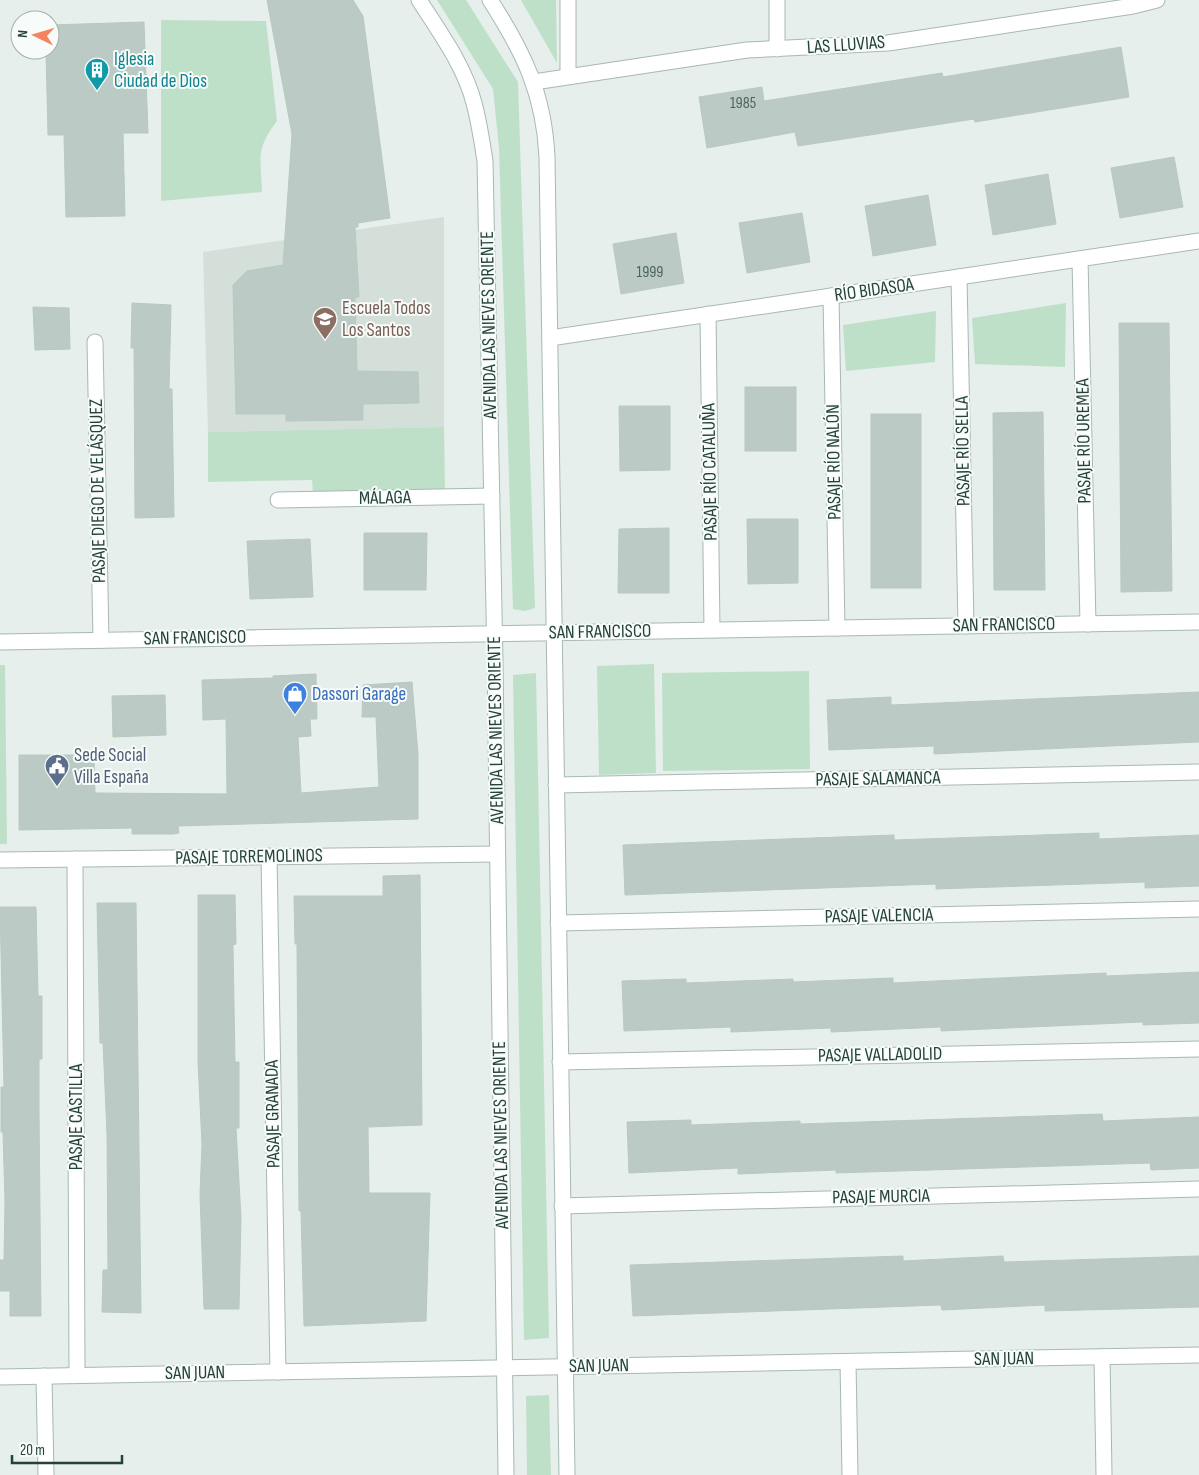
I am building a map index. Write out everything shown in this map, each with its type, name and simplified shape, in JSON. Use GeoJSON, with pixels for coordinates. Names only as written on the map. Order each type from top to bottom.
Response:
{"type":"FeatureCollection","features":[{"type":"Feature","properties":{"kind":"street","name":"AVENIDA LAS NIEVES ORIENTE"},"geometry":{"type":"LineString","coordinates":[[419,0],[452,50],[464,75],[474,102],[484,152],[492,496],[506,1475]]}},
{"type":"Feature","properties":{"kind":"street"},"geometry":{"type":"LineString","coordinates":[[490,0],[524,55],[534,82],[546,132],[567,1475]]}},
{"type":"Feature","properties":{"kind":"street"},"geometry":{"type":"LineString","coordinates":[[568,0],[568,76]]}},
{"type":"Feature","properties":{"kind":"street"},"geometry":{"type":"LineString","coordinates":[[777,0],[777,49]]}},
{"type":"Feature","properties":{"kind":"street","name":"LAS LLUVIAS"},"geometry":{"type":"LineString","coordinates":[[534,82],[712,54],[888,43],[1133,6],[1157,0]]}},
{"type":"Feature","properties":{"kind":"street","name":"RÍO BIDASOA"},"geometry":{"type":"LineString","coordinates":[[550,338],[1199,241]]}},
{"type":"Feature","properties":{"kind":"street","name":"PASAJE RÍO UREMEA"},"geometry":{"type":"LineString","coordinates":[[1080,259],[1088,624]]}},
{"type":"Feature","properties":{"kind":"street","name":"PASAJE RÍO SELLA"},"geometry":{"type":"LineString","coordinates":[[959,277],[966,626]]}},
{"type":"Feature","properties":{"kind":"street","name":"PASAJE RÍO NALÓN"},"geometry":{"type":"LineString","coordinates":[[831,296],[837,628]]}},
{"type":"Feature","properties":{"kind":"street","name":"PASAJE RÍO CATALUÑA"},"geometry":{"type":"LineString","coordinates":[[708,314],[712,630]]}},
{"type":"Feature","properties":{"kind":"street","name":"PASAJE DIEGO DE VELÁSQUEZ"},"geometry":{"type":"LineString","coordinates":[[95,342],[101,640]]}},
{"type":"Feature","properties":{"kind":"street","name":"MÁLAGA"},"geometry":{"type":"LineString","coordinates":[[278,500],[492,496]]}},
{"type":"Feature","properties":{"kind":"street","name":"SAN FRANCISCO"},"geometry":{"type":"LineString","coordinates":[[0,642],[1199,622]]}},
{"type":"Feature","properties":{"kind":"street","name":"PASAJE SALAMANCA"},"geometry":{"type":"LineString","coordinates":[[556,785],[1199,772]]}},
{"type":"Feature","properties":{"kind":"street","name":"PASAJE TORREMOLINOS"},"geometry":{"type":"LineString","coordinates":[[0,860],[497,854]]}},
{"type":"Feature","properties":{"kind":"street","name":"PASAJE GRANADA"},"geometry":{"type":"LineString","coordinates":[[269,856],[278,1372]]}},
{"type":"Feature","properties":{"kind":"street","name":"PASAJE CASTILLA"},"geometry":{"type":"LineString","coordinates":[[75,859],[77,1375]]}},
{"type":"Feature","properties":{"kind":"street","name":"PASAJE VALENCIA"},"geometry":{"type":"LineString","coordinates":[[558,923],[1199,909]]}},
{"type":"Feature","properties":{"kind":"street","name":"PASAJE VALLADOLID"},"geometry":{"type":"LineString","coordinates":[[560,1062],[1199,1048]]}},
{"type":"Feature","properties":{"kind":"street","name":"PASAJE MURCIA"},"geometry":{"type":"LineString","coordinates":[[562,1206],[1199,1189]]}},
{"type":"Feature","properties":{"kind":"street","name":"SAN JUAN"},"geometry":{"type":"LineString","coordinates":[[0,1377],[1199,1355]]}},
{"type":"Feature","properties":{"kind":"street"},"geometry":{"type":"LineString","coordinates":[[1102,1357],[1104,1475]]}},
{"type":"Feature","properties":{"kind":"street"},"geometry":{"type":"LineString","coordinates":[[848,1362],[850,1475]]}},
{"type":"Feature","properties":{"kind":"street"},"geometry":{"type":"LineString","coordinates":[[44,1376],[46,1475]]}},
{"type":"Feature","properties":{"kind":"shaded area","name":"Escuela Todos Los Santos"},"geometry":{"type":"Polygon","coordinates":[[[444,217],[444,427],[208,432],[203,252],[444,217]]]}},
{"type":"Feature","properties":{"kind":"green space"},"geometry":{"type":"Polygon","coordinates":[[[437,0],[466,0],[518,82],[535,608],[525,611],[513,609],[499,148],[493,89],[437,0]]]}},
{"type":"Feature","properties":{"kind":"green space"},"geometry":{"type":"Polygon","coordinates":[[[521,0],[556,0],[557,63],[521,0]]]}},
{"type":"Feature","properties":{"kind":"green space"},"geometry":{"type":"Polygon","coordinates":[[[161,20],[266,21],[277,121],[262,147],[262,192],[161,201],[161,20]]]}},
{"type":"Feature","properties":{"kind":"green space"},"geometry":{"type":"Polygon","coordinates":[[[1066,303],[1065,367],[975,364],[972,318],[1066,303]]]}},
{"type":"Feature","properties":{"kind":"green space"},"geometry":{"type":"Polygon","coordinates":[[[936,311],[935,362],[846,371],[843,325],[936,311]]]}},
{"type":"Feature","properties":{"kind":"green space"},"geometry":{"type":"Polygon","coordinates":[[[444,427],[445,491],[313,494],[312,480],[208,482],[208,432],[444,427]]]}},
{"type":"Feature","properties":{"kind":"green space"},"geometry":{"type":"Polygon","coordinates":[[[654,664],[656,773],[599,775],[597,666],[654,664]]]}},
{"type":"Feature","properties":{"kind":"green space"},"geometry":{"type":"Polygon","coordinates":[[[0,665],[5,665],[7,844],[0,844],[0,665]]]}},
{"type":"Feature","properties":{"kind":"green space"},"geometry":{"type":"Polygon","coordinates":[[[809,671],[810,769],[663,771],[662,673],[809,671]]]}},
{"type":"Feature","properties":{"kind":"green space"},"geometry":{"type":"Polygon","coordinates":[[[536,673],[549,1338],[524,1340],[513,675],[536,673]]]}},
{"type":"Feature","properties":{"kind":"green space"},"geometry":{"type":"Polygon","coordinates":[[[549,1395],[551,1475],[527,1475],[526,1396],[549,1395]]]}},
{"type":"Feature","properties":{"kind":"building"},"geometry":{"type":"Polygon","coordinates":[[[267,0],[353,0],[363,16],[390,218],[358,223],[358,227],[355,227],[359,297],[355,297],[357,371],[418,372],[419,403],[363,404],[363,420],[286,421],[286,414],[236,414],[233,285],[247,271],[283,265],[292,134],[267,0]]]}},
{"type":"Feature","properties":{"kind":"building","name":"Iglesia Ciudad de Dios"},"geometry":{"type":"Polygon","coordinates":[[[144,22],[148,133],[123,133],[125,216],[66,217],[64,135],[48,135],[46,60],[60,60],[60,25],[144,22]]]}},
{"type":"Feature","properties":{"kind":"building"},"geometry":{"type":"Polygon","coordinates":[[[1121,47],[1129,97],[975,122],[974,119],[798,146],[795,132],[707,148],[699,97],[762,87],[764,101],[942,73],[943,77],[1121,47]]]}},
{"type":"Feature","properties":{"kind":"building"},"geometry":{"type":"Polygon","coordinates":[[[1174,157],[1183,207],[1120,218],[1111,168],[1174,157]]]}},
{"type":"Feature","properties":{"kind":"building"},"geometry":{"type":"Polygon","coordinates":[[[1048,174],[1056,224],[993,235],[985,185],[1048,174]]]}},
{"type":"Feature","properties":{"kind":"building"},"geometry":{"type":"Polygon","coordinates":[[[928,195],[936,245],[873,256],[865,206],[928,195]]]}},
{"type":"Feature","properties":{"kind":"building"},"geometry":{"type":"Polygon","coordinates":[[[802,213],[810,262],[747,273],[739,223],[802,213]]]}},
{"type":"Feature","properties":{"kind":"building"},"geometry":{"type":"Polygon","coordinates":[[[676,233],[684,283],[621,294],[613,244],[676,233]]]}},
{"type":"Feature","properties":{"kind":"building"},"geometry":{"type":"Polygon","coordinates":[[[132,303],[171,305],[169,389],[172,389],[174,517],[135,518],[134,348],[131,348],[132,303]]]}},
{"type":"Feature","properties":{"kind":"building"},"geometry":{"type":"Polygon","coordinates":[[[33,307],[69,308],[70,349],[35,350],[33,307]]]}},
{"type":"Feature","properties":{"kind":"building"},"geometry":{"type":"Polygon","coordinates":[[[1119,323],[1169,323],[1172,591],[1121,592],[1119,323]]]}},
{"type":"Feature","properties":{"kind":"building"},"geometry":{"type":"Polygon","coordinates":[[[745,387],[796,387],[796,451],[745,451],[745,387]]]}},
{"type":"Feature","properties":{"kind":"building"},"geometry":{"type":"Polygon","coordinates":[[[619,406],[670,406],[670,470],[620,471],[619,406]]]}},
{"type":"Feature","properties":{"kind":"building"},"geometry":{"type":"Polygon","coordinates":[[[1043,412],[1045,590],[994,590],[993,413],[1043,412]]]}},
{"type":"Feature","properties":{"kind":"building"},"geometry":{"type":"Polygon","coordinates":[[[871,414],[921,414],[921,588],[871,588],[871,414]]]}},
{"type":"Feature","properties":{"kind":"building"},"geometry":{"type":"Polygon","coordinates":[[[747,519],[798,519],[798,583],[748,584],[747,519]]]}},
{"type":"Feature","properties":{"kind":"building"},"geometry":{"type":"Polygon","coordinates":[[[669,528],[669,593],[618,593],[619,529],[669,528]]]}},
{"type":"Feature","properties":{"kind":"building"},"geometry":{"type":"Polygon","coordinates":[[[364,533],[427,533],[426,590],[364,590],[364,533]]]}},
{"type":"Feature","properties":{"kind":"building"},"geometry":{"type":"Polygon","coordinates":[[[310,539],[313,597],[250,599],[247,541],[310,539]]]}},
{"type":"Feature","properties":{"kind":"building"},"geometry":{"type":"Polygon","coordinates":[[[316,674],[317,719],[310,719],[311,736],[298,737],[301,793],[379,787],[376,717],[362,717],[363,685],[412,682],[418,754],[418,819],[178,826],[179,833],[173,834],[132,834],[132,828],[19,830],[19,755],[94,755],[95,793],[227,794],[226,719],[203,720],[202,680],[273,678],[273,676],[316,674]]]}},
{"type":"Feature","properties":{"kind":"building"},"geometry":{"type":"Polygon","coordinates":[[[1199,692],[1199,742],[934,754],[934,746],[829,750],[827,700],[891,697],[891,705],[1199,692]]]}},
{"type":"Feature","properties":{"kind":"building"},"geometry":{"type":"Polygon","coordinates":[[[165,695],[166,735],[113,737],[112,696],[165,695]]]}},
{"type":"Feature","properties":{"kind":"building"},"geometry":{"type":"Polygon","coordinates":[[[1099,833],[1099,839],[1199,835],[1199,886],[1145,888],[1145,882],[936,889],[936,884],[625,895],[623,845],[894,835],[894,840],[1099,833]]]}},
{"type":"Feature","properties":{"kind":"building"},"geometry":{"type":"Polygon","coordinates":[[[420,875],[422,1125],[368,1127],[369,1193],[430,1193],[426,1321],[304,1326],[301,1211],[299,1211],[297,944],[295,944],[294,896],[383,896],[383,876],[420,875]]]}},
{"type":"Feature","properties":{"kind":"building"},"geometry":{"type":"Polygon","coordinates":[[[198,895],[235,895],[236,944],[233,945],[235,1062],[239,1062],[239,1128],[236,1128],[241,1218],[239,1309],[204,1309],[200,1194],[202,1144],[198,1062],[198,895]]]}},
{"type":"Feature","properties":{"kind":"building"},"geometry":{"type":"Polygon","coordinates":[[[97,903],[136,903],[141,1313],[102,1312],[103,1270],[108,1270],[107,1133],[103,1043],[100,1043],[97,903]]]}},
{"type":"Feature","properties":{"kind":"building"},"geometry":{"type":"Polygon","coordinates":[[[0,907],[36,907],[38,996],[42,996],[42,1059],[39,1059],[41,1316],[10,1316],[10,1291],[0,1291],[0,1260],[4,1260],[5,1201],[3,1132],[1,1132],[1,1087],[4,1087],[0,907]]]}},
{"type":"Feature","properties":{"kind":"building"},"geometry":{"type":"Polygon","coordinates":[[[1199,972],[1199,1023],[1143,1025],[1143,1022],[941,1031],[941,1027],[831,1032],[831,1028],[731,1032],[731,1027],[624,1031],[622,981],[686,979],[686,983],[793,979],[793,982],[893,978],[893,983],[1106,973],[1106,976],[1199,972]]]}},
{"type":"Feature","properties":{"kind":"building"},"geometry":{"type":"Polygon","coordinates":[[[1102,1114],[1103,1121],[1199,1117],[1199,1168],[1151,1170],[1150,1163],[836,1173],[836,1170],[738,1174],[738,1168],[629,1173],[627,1122],[691,1120],[691,1125],[800,1121],[800,1124],[1102,1114]]]}},
{"type":"Feature","properties":{"kind":"building"},"geometry":{"type":"Polygon","coordinates":[[[903,1256],[903,1261],[1003,1256],[1004,1262],[1199,1256],[1199,1307],[1045,1311],[1045,1305],[942,1310],[941,1305],[633,1316],[630,1265],[903,1256]]]}},
{"type":"Feature","properties":{"kind":"place","name":"Iglesia Ciudad de Dios"},"geometry":{"type":"Point","coordinates":[97,91]}},
{"type":"Feature","properties":{"kind":"place","name":"Escuela Todos Los Santos"},"geometry":{"type":"Point","coordinates":[325,340]}},
{"type":"Feature","properties":{"kind":"place","name":"Dassori Garage"},"geometry":{"type":"Point","coordinates":[295,715]}},
{"type":"Feature","properties":{"kind":"place","name":"Sede Social Villa España"},"geometry":{"type":"Point","coordinates":[57,787]}}]}
